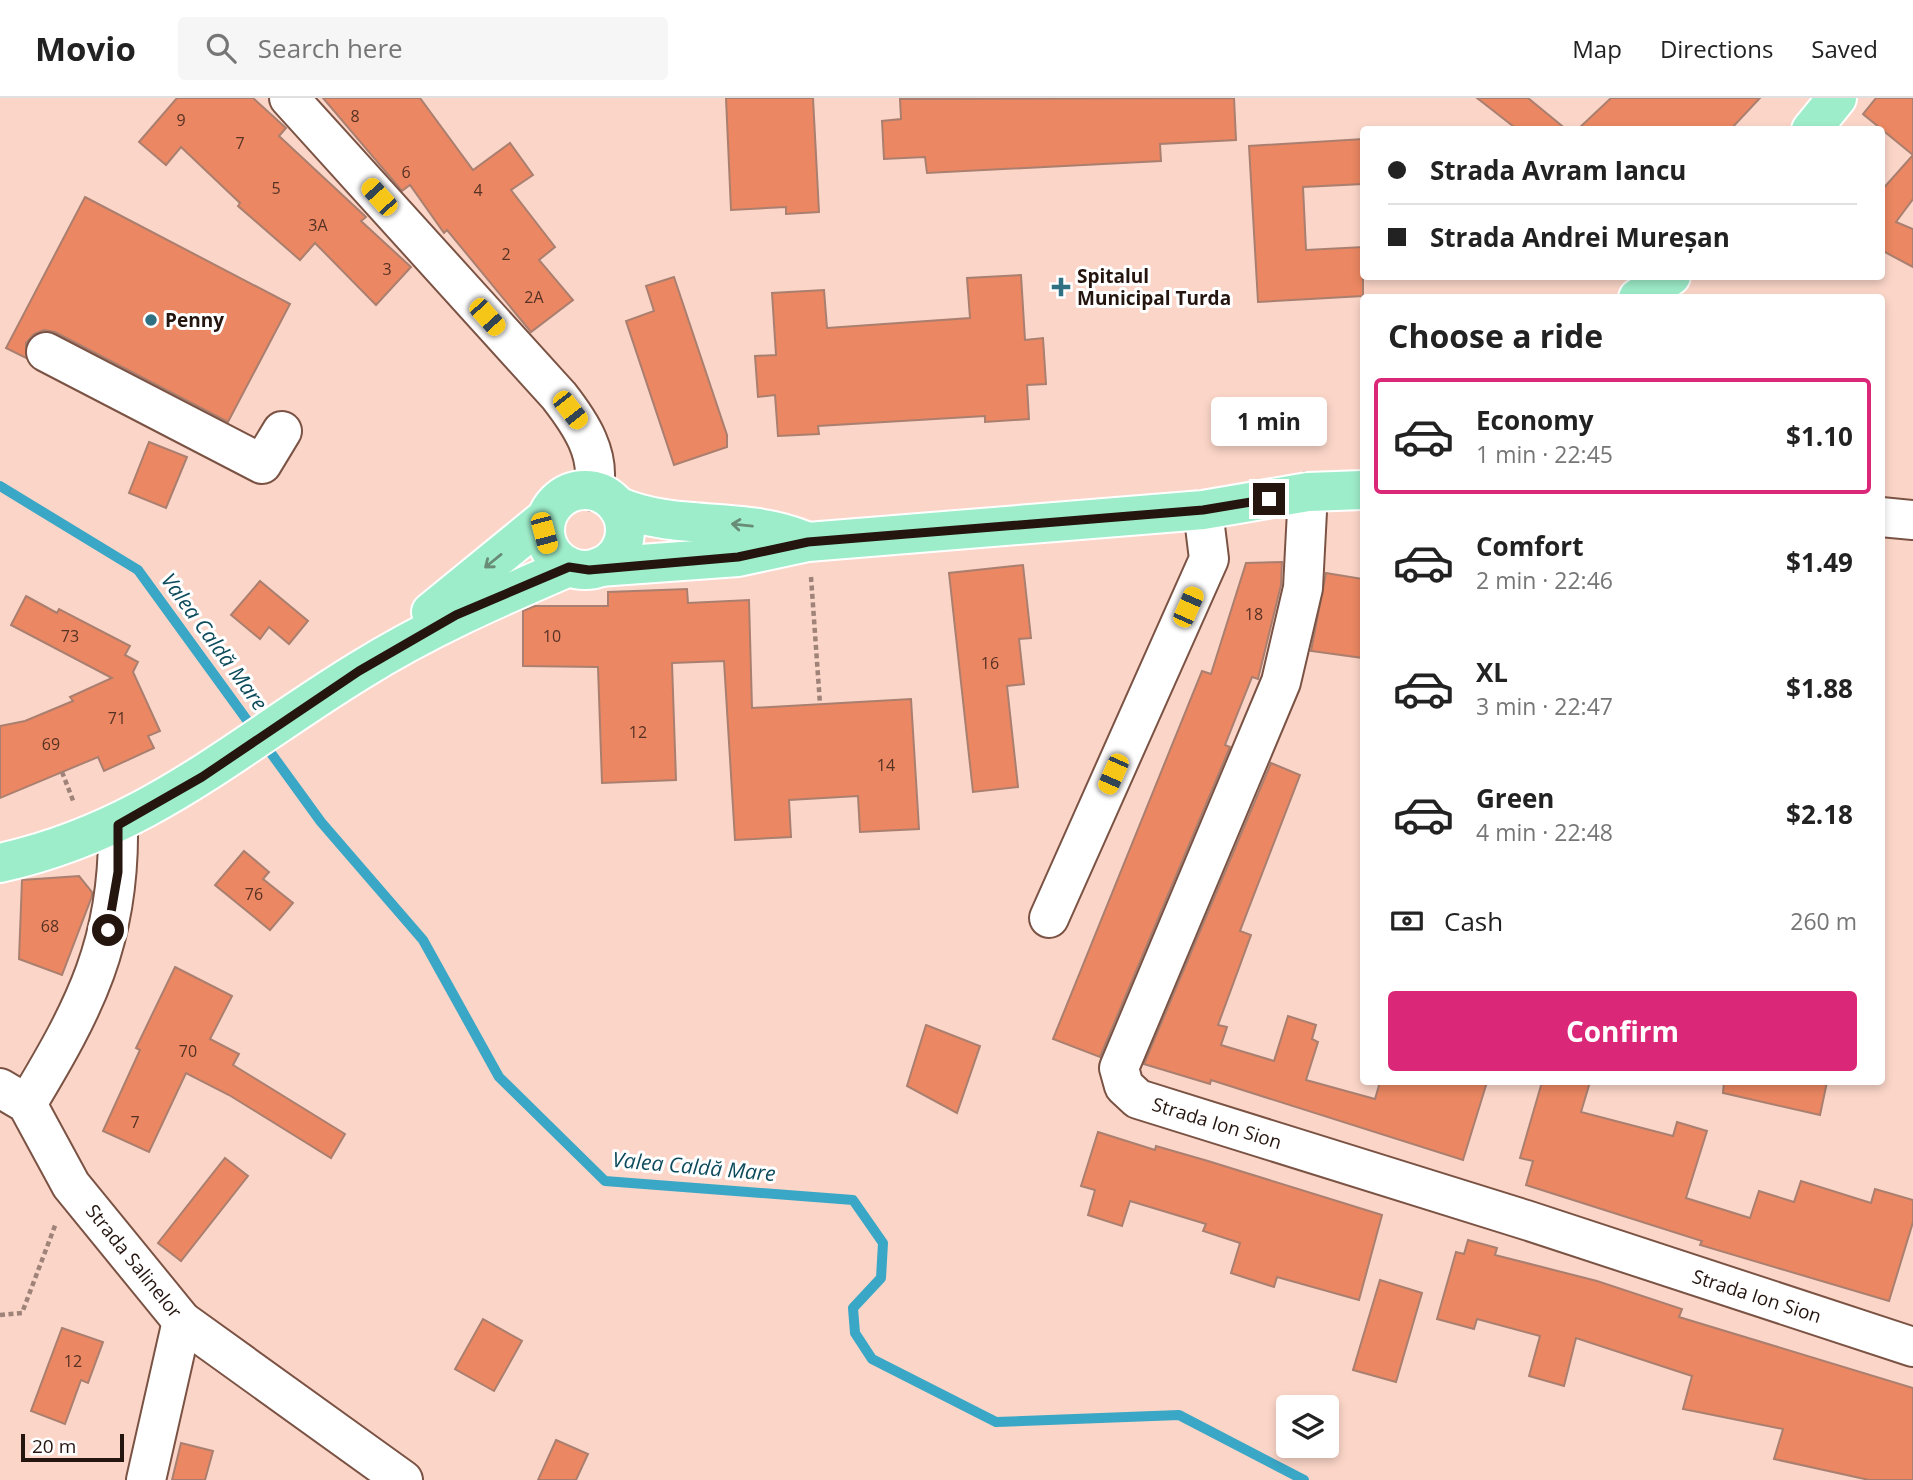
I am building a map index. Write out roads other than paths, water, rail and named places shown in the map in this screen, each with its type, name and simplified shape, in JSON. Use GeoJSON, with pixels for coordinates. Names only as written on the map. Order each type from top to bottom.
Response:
{"type":"FeatureCollection","features":[{"type":"Feature","properties":{"kind":"main road"},"geometry":{"type":"LineString","coordinates":[[1814,126],[1837,98]]}},
{"type":"Feature","properties":{"kind":"main road"},"geometry":{"type":"LineString","coordinates":[[1644,294],[1667,280]]}},
{"type":"Feature","properties":{"kind":"main road"},"geometry":{"type":"LineString","coordinates":[[1297,494],[1360,467]]}},
{"type":"Feature","properties":{"kind":"main road"},"geometry":{"type":"LineString","coordinates":[[808,542],[775,528],[652,518],[578,490],[564,495],[553,505],[546,519],[544,533],[548,547],[556,559],[584,567],[738,557],[808,542],[1203,510],[1297,494],[1360,490]]}},
{"type":"Feature","properties":{"kind":"main road"},"geometry":{"type":"LineString","coordinates":[[0,863],[118,825],[202,777],[359,671],[456,615],[584,567],[612,560],[620,548],[624,534],[623,519],[605,498]]}},
{"type":"Feature","properties":{"kind":"main road"},"geometry":{"type":"LineString","coordinates":[[359,671],[546,519]]}},
{"type":"Feature","properties":{"kind":"street"},"geometry":{"type":"LineString","coordinates":[[289,98],[559,396],[581,424],[589,444],[596,479],[605,498]]}},
{"type":"Feature","properties":{"kind":"street"},"geometry":{"type":"LineString","coordinates":[[46,352],[262,464],[282,431]]}},
{"type":"Feature","properties":{"kind":"street","name":"Strada Ion Sion"},"geometry":{"type":"LineString","coordinates":[[1297,494],[1303,588],[1281,682],[1119,1069],[1124,1086],[1138,1099],[1526,1220],[1913,1347]]}},
{"type":"Feature","properties":{"kind":"street"},"geometry":{"type":"LineString","coordinates":[[1049,918],[1209,559],[1203,510]]}},
{"type":"Feature","properties":{"kind":"street"},"geometry":{"type":"LineString","coordinates":[[1885,517],[1913,520]]}},
{"type":"Feature","properties":{"kind":"street"},"geometry":{"type":"LineString","coordinates":[[13,1096],[65,1041],[90,990],[108,930],[118,872],[118,825]]}},
{"type":"Feature","properties":{"kind":"street","name":"Strada Salinelor"},"geometry":{"type":"LineString","coordinates":[[13,1096],[71,1185],[182,1321],[403,1480]]}},
{"type":"Feature","properties":{"kind":"street"},"geometry":{"type":"LineString","coordinates":[[146,1480],[182,1321]]}},
{"type":"Feature","properties":{"kind":"waterway","name":"Valea Caldă Mare"},"geometry":{"type":"LineString","coordinates":[[0,486],[138,570],[321,822],[423,940],[499,1077],[605,1181],[853,1200],[883,1243],[881,1278],[853,1308],[855,1333],[872,1359],[996,1422],[1179,1415],[1304,1480]]}},
{"type":"Feature","properties":{"kind":"place","name":"Spitalul Municipal Turda"},"geometry":{"type":"Point","coordinates":[1061,287]}},
{"type":"Feature","properties":{"kind":"place","name":"Penny"},"geometry":{"type":"Point","coordinates":[151,320]}}]}
